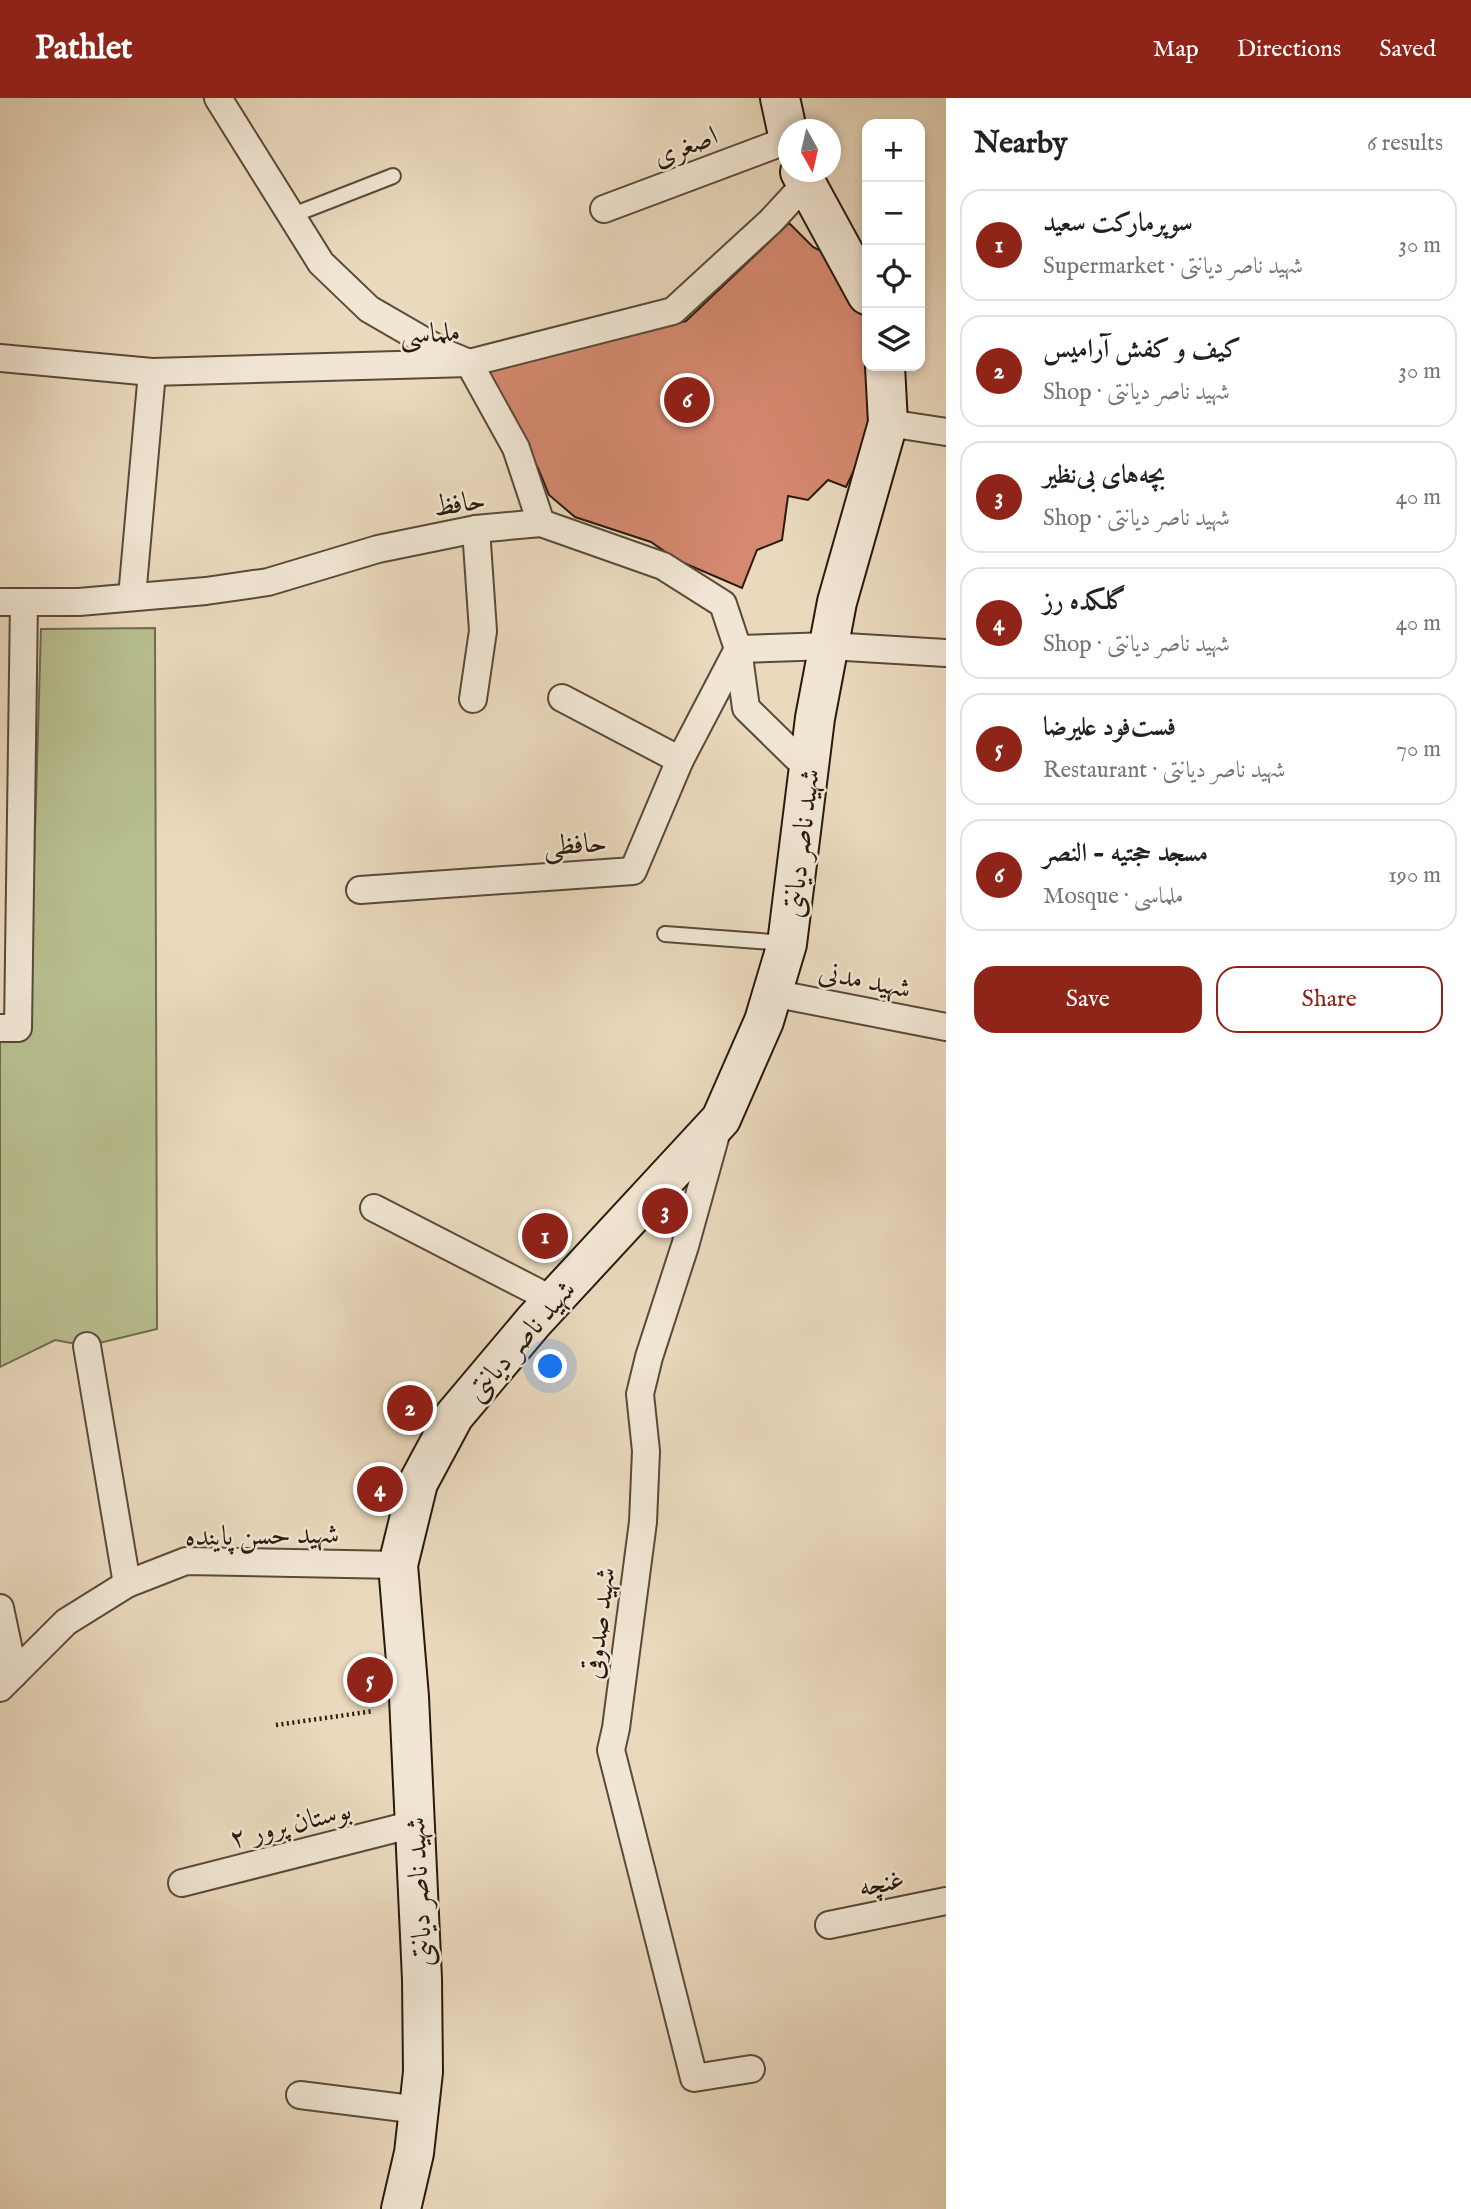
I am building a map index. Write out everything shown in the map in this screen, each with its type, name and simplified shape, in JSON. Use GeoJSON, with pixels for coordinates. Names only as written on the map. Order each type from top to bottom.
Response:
{"type":"FeatureCollection","features":[{"type":"Feature","properties":{"kind":"main road"},"geometry":{"type":"LineString","coordinates":[[780,98],[785,119]]}},
{"type":"Feature","properties":{"kind":"main road"},"geometry":{"type":"LineString","coordinates":[[806,182],[862,286]]}},
{"type":"Feature","properties":{"kind":"main road","name":"شهید ناصر دیانتی"},"geometry":{"type":"LineString","coordinates":[[401,2209],[414,2153],[423,2072],[422,1979],[410,1705],[398,1565],[418,1483],[454,1416],[553,1300],[720,1119],[764,1021],[787,944],[815,718],[837,602],[888,423],[885,371]]}},
{"type":"Feature","properties":{"kind":"street"},"geometry":{"type":"LineString","coordinates":[[218,98],[321,263],[369,310],[445,353],[469,363],[516,448],[541,523]]}},
{"type":"Feature","properties":{"kind":"street","name":"اصغری"},"geometry":{"type":"LineString","coordinates":[[604,209],[778,142]]}},
{"type":"Feature","properties":{"kind":"street","name":"ملماسی"},"geometry":{"type":"LineString","coordinates":[[0,358],[152,372],[469,363],[673,311],[771,221],[799,182]]}},
{"type":"Feature","properties":{"kind":"street"},"geometry":{"type":"LineString","coordinates":[[132,597],[152,372]]}},
{"type":"Feature","properties":{"kind":"street"},"geometry":{"type":"LineString","coordinates":[[888,423],[946,432]]}},
{"type":"Feature","properties":{"kind":"street","name":"حافظ"},"geometry":{"type":"LineString","coordinates":[[12,602],[79,602],[206,591],[268,582],[379,549],[476,529],[541,523],[663,566],[723,604],[738,649],[746,708],[796,757],[810,766]]}},
{"type":"Feature","properties":{"kind":"street"},"geometry":{"type":"LineString","coordinates":[[472,699],[483,631],[476,529]]}},
{"type":"Feature","properties":{"kind":"street"},"geometry":{"type":"LineString","coordinates":[[9,1028],[12,602]]}},
{"type":"Feature","properties":{"kind":"street"},"geometry":{"type":"LineString","coordinates":[[738,649],[829,646],[946,653]]}},
{"type":"Feature","properties":{"kind":"street","name":"حافظی"},"geometry":{"type":"LineString","coordinates":[[360,890],[633,871],[680,760],[738,649]]}},
{"type":"Feature","properties":{"kind":"street"},"geometry":{"type":"LineString","coordinates":[[562,698],[680,760]]}},
{"type":"Feature","properties":{"kind":"street","name":"شهید مدنی"},"geometry":{"type":"LineString","coordinates":[[772,993],[946,1027]]}},
{"type":"Feature","properties":{"kind":"street","name":"شهید صدوقی"},"geometry":{"type":"LineString","coordinates":[[720,1119],[640,1394],[646,1451],[643,1522],[611,1750],[694,2078],[751,2069]]}},
{"type":"Feature","properties":{"kind":"street"},"geometry":{"type":"LineString","coordinates":[[374,1208],[553,1300]]}},
{"type":"Feature","properties":{"kind":"street"},"geometry":{"type":"LineString","coordinates":[[87,1346],[127,1584]]}},
{"type":"Feature","properties":{"kind":"street","name":"شهید حسن پاینده"},"geometry":{"type":"LineString","coordinates":[[7,1681],[66,1622],[127,1584],[186,1561],[398,1565]]}},
{"type":"Feature","properties":{"kind":"street"},"geometry":{"type":"LineString","coordinates":[[0,1608],[7,1681]]}},
{"type":"Feature","properties":{"kind":"street","name":"بوستان پرور ۲"},"geometry":{"type":"LineString","coordinates":[[182,1883],[414,1824]]}},
{"type":"Feature","properties":{"kind":"street","name":"غنچه"},"geometry":{"type":"LineString","coordinates":[[829,1925],[946,1901]]}},
{"type":"Feature","properties":{"kind":"street"},"geometry":{"type":"LineString","coordinates":[[300,2095],[419,2110]]}},
{"type":"Feature","properties":{"kind":"lane"},"geometry":{"type":"LineString","coordinates":[[293,215],[393,176]]}},
{"type":"Feature","properties":{"kind":"lane"},"geometry":{"type":"LineString","coordinates":[[665,934],[787,944]]}},
{"type":"Feature","properties":{"kind":"path"},"geometry":{"type":"LineString","coordinates":[[276,1725],[410,1705]]}},
{"type":"Feature","properties":{"kind":"green space"},"geometry":{"type":"Polygon","coordinates":[[[155,628],[157,1329],[87,1346],[55,1340],[0,1367],[0,1035],[29,1035],[41,629],[155,628]]]}},
{"type":"Feature","properties":{"kind":"building"},"geometry":{"type":"Polygon","coordinates":[[[789,223],[813,247],[838,260],[862,303],[862,371],[868,371],[877,422],[846,487],[828,480],[808,500],[788,496],[782,540],[757,550],[742,588],[677,560],[651,542],[575,517],[549,495],[538,468],[485,378],[493,364],[686,321],[789,223]]]}},
{"type":"Feature","properties":{"kind":"place","name":"مسجد حجتیه - النصر"},"geometry":{"type":"Point","coordinates":[687,400]}},
{"type":"Feature","properties":{"kind":"place","name":"بچه‌های بی‌نظیر"},"geometry":{"type":"Point","coordinates":[665,1211]}},
{"type":"Feature","properties":{"kind":"place","name":"سوپرمارکت سعید"},"geometry":{"type":"Point","coordinates":[545,1236]}},
{"type":"Feature","properties":{"kind":"place","name":"کیف و‌ کفش آرامیس"},"geometry":{"type":"Point","coordinates":[410,1408]}},
{"type":"Feature","properties":{"kind":"place","name":"گلکده رز"},"geometry":{"type":"Point","coordinates":[380,1489]}},
{"type":"Feature","properties":{"kind":"place","name":"فست‌فود علیرضا"},"geometry":{"type":"Point","coordinates":[370,1680]}}]}
